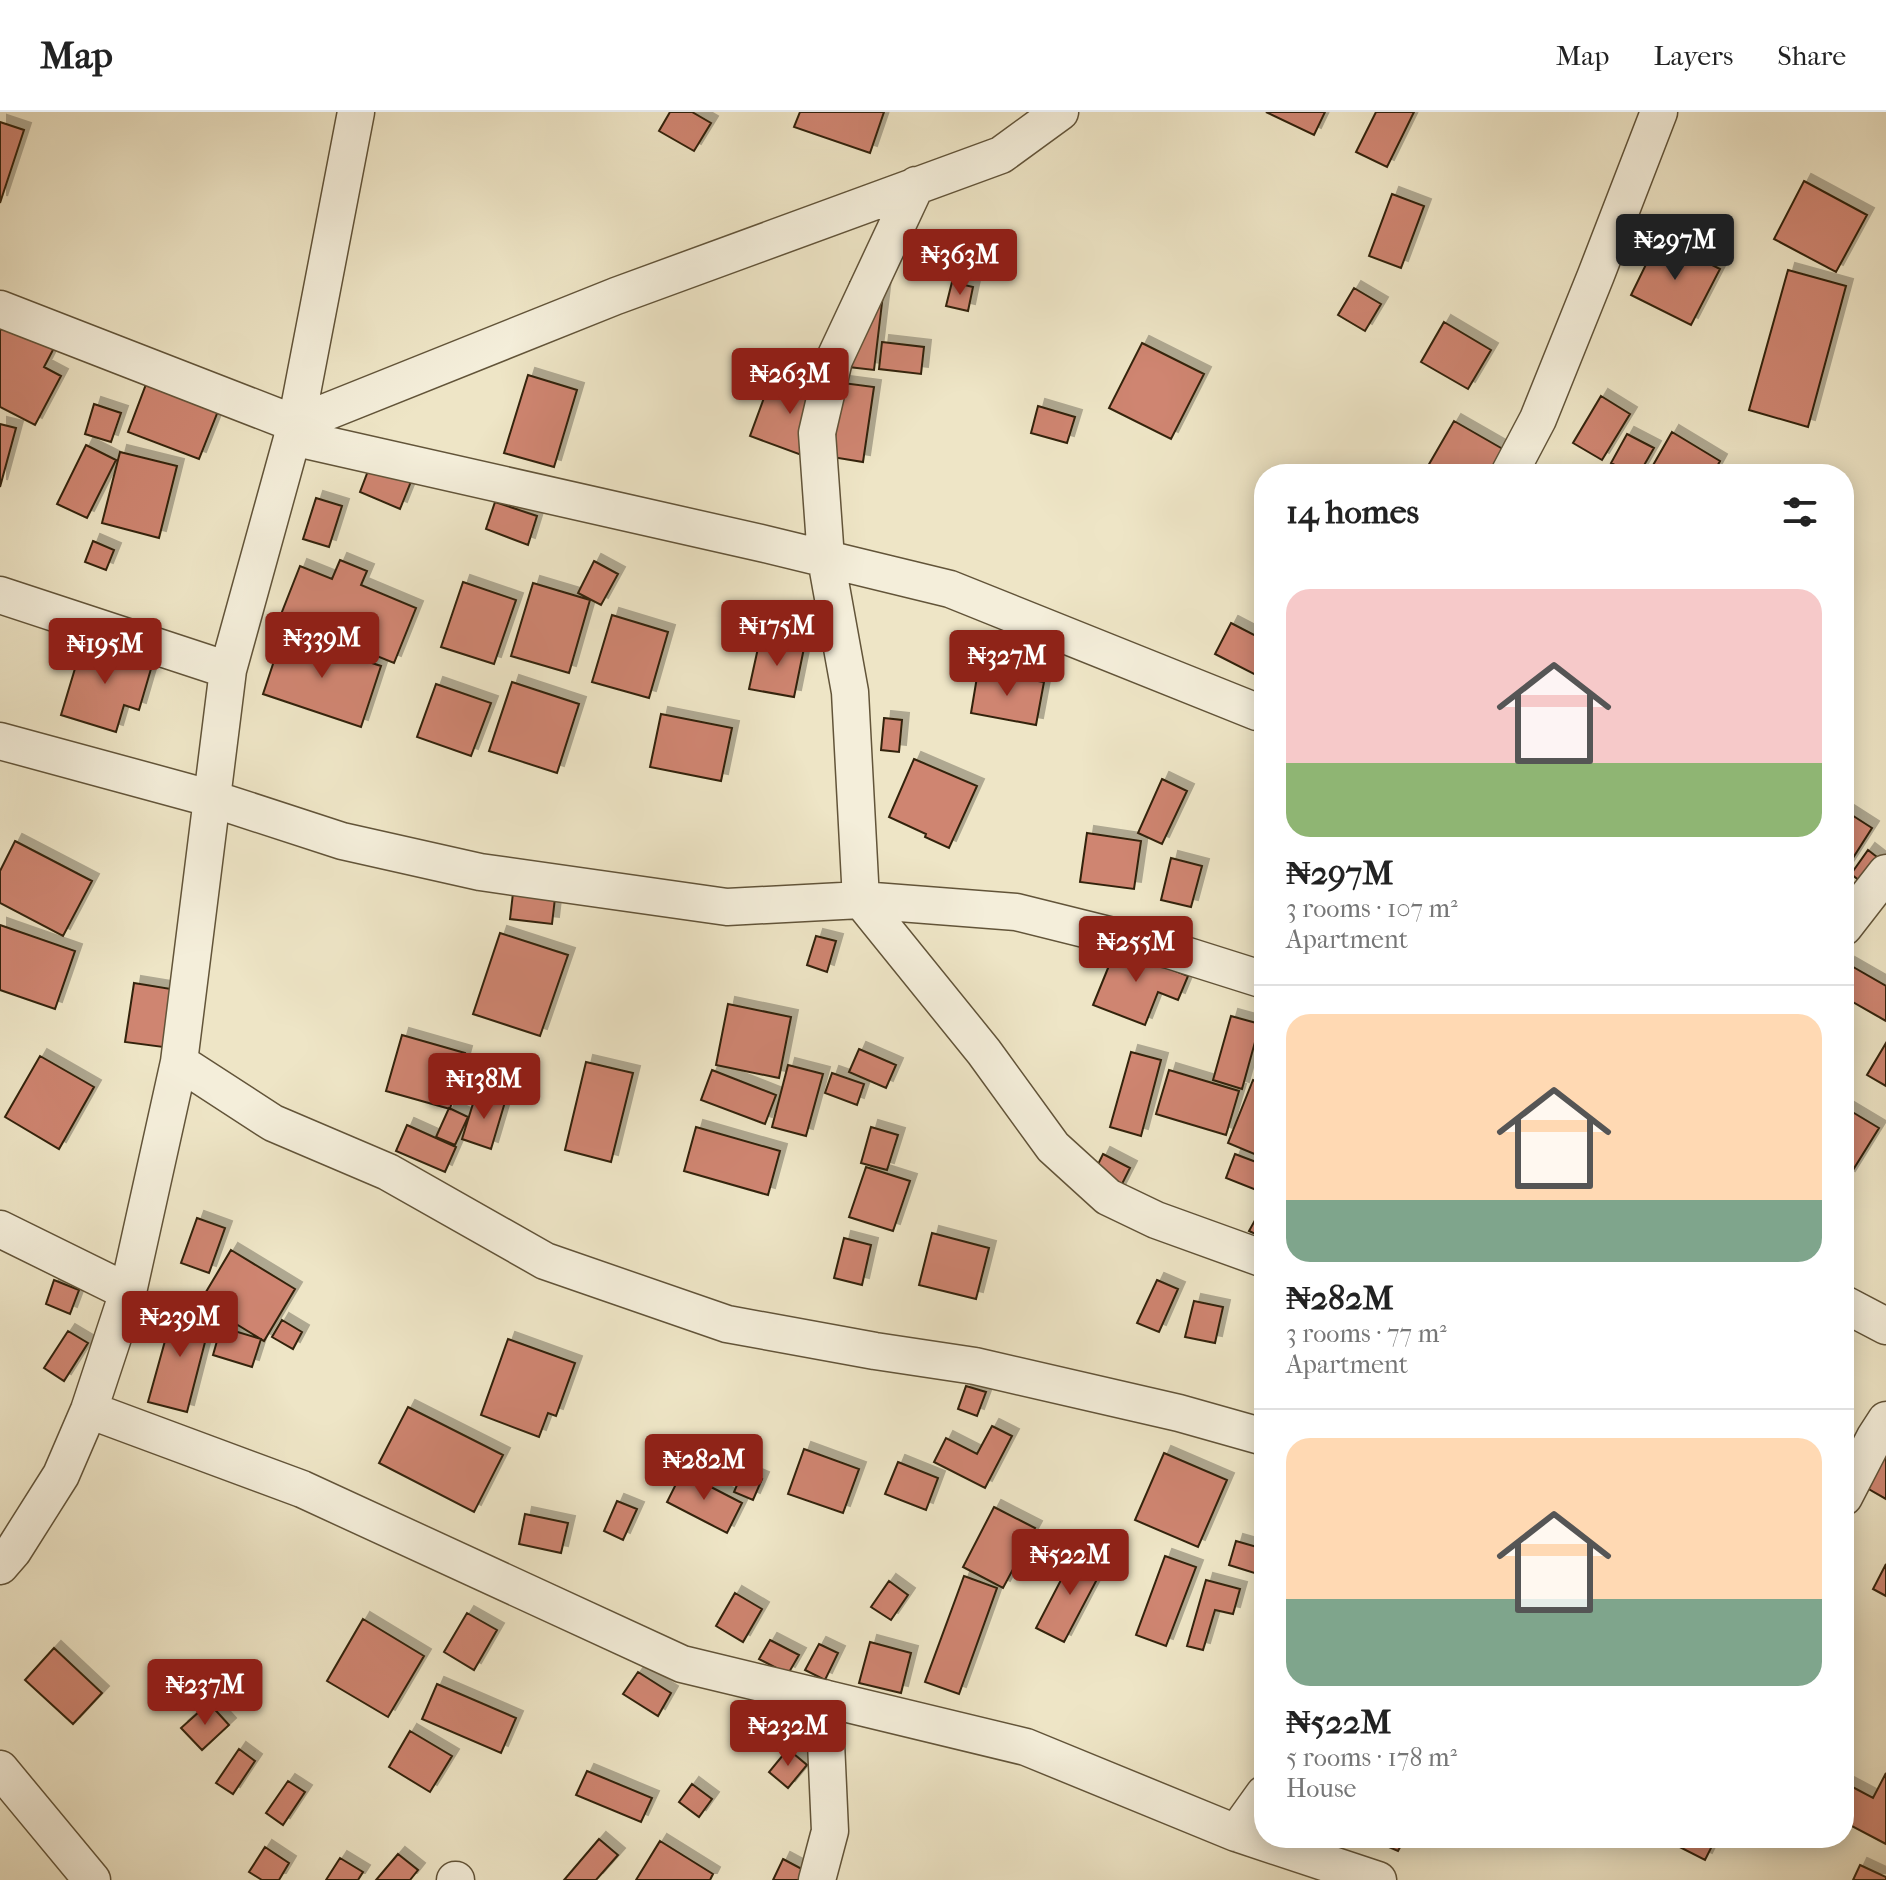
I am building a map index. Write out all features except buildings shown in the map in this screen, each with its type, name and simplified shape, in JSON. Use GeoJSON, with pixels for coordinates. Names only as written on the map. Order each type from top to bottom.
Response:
{"type":"FeatureCollection","features":[{"type":"Feature","properties":{"kind":"street"},"geometry":{"type":"LineString","coordinates":[[0,1566],[13,1551],[61,1475],[89,1410],[128,1292],[179,1062],[228,670],[294,430],[356,112]]}},
{"type":"Feature","properties":{"kind":"street"},"geometry":{"type":"LineString","coordinates":[[294,430],[616,296],[1001,155],[1060,112]]}},
{"type":"Feature","properties":{"kind":"street"},"geometry":{"type":"LineString","coordinates":[[1514,464],[1538,419],[1659,112]]}},
{"type":"Feature","properties":{"kind":"street"},"geometry":{"type":"LineString","coordinates":[[916,185],[834,360],[817,433],[826,559],[850,692],[861,900],[984,1052],[1053,1147],[1108,1197],[1156,1220],[1254,1255]]}},
{"type":"Feature","properties":{"kind":"street"},"geometry":{"type":"LineString","coordinates":[[0,309],[294,430],[950,589],[1254,711]]}},
{"type":"Feature","properties":{"kind":"street"},"geometry":{"type":"LineString","coordinates":[[0,595],[228,670]]}},
{"type":"Feature","properties":{"kind":"street"},"geometry":{"type":"LineString","coordinates":[[0,741],[213,799],[342,841],[480,872],[727,907],[861,900],[1016,912],[1169,950],[1254,977]]}},
{"type":"Feature","properties":{"kind":"street"},"geometry":{"type":"LineString","coordinates":[[1854,914],[1886,873]]}},
{"type":"Feature","properties":{"kind":"street"},"geometry":{"type":"LineString","coordinates":[[179,1062],[273,1123],[388,1172],[545,1261],[685,1310],[727,1324],[975,1366],[1179,1413],[1254,1434]]}},
{"type":"Feature","properties":{"kind":"street"},"geometry":{"type":"LineString","coordinates":[[0,1229],[128,1292]]}},
{"type":"Feature","properties":{"kind":"street"},"geometry":{"type":"LineString","coordinates":[[1854,1309],[1886,1326]]}},
{"type":"Feature","properties":{"kind":"street"},"geometry":{"type":"LineString","coordinates":[[89,1410],[302,1489],[682,1664],[1026,1747],[1254,1839]]}},
{"type":"Feature","properties":{"kind":"street"},"geometry":{"type":"LineString","coordinates":[[1854,1478],[1886,1420]]}},
{"type":"Feature","properties":{"kind":"street"},"geometry":{"type":"LineString","coordinates":[[824,1698],[830,1831],[828,1876]]}},
{"type":"Feature","properties":{"kind":"street"},"geometry":{"type":"LineString","coordinates":[[0,1769],[92,1880]]}},
{"type":"Feature","properties":{"kind":"street"},"geometry":{"type":"LineString","coordinates":[[1236,1833],[1254,1808]]}},
{"type":"Feature","properties":{"kind":"street"},"geometry":{"type":"LineString","coordinates":[[1281,1848],[1378,1880]]}}]}
